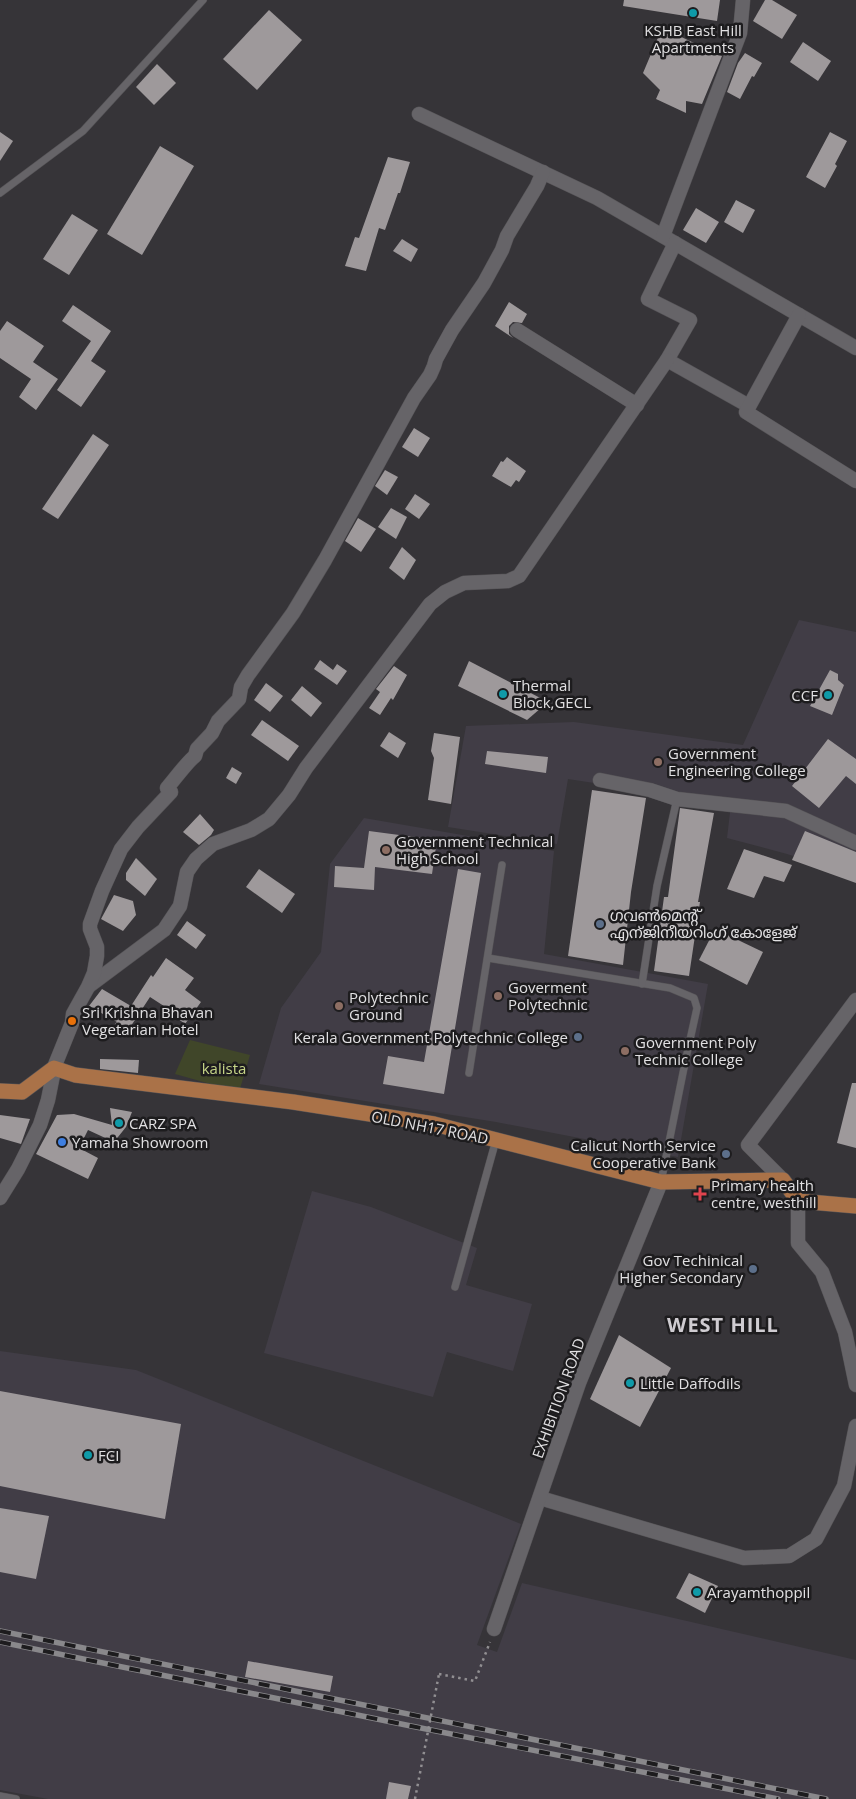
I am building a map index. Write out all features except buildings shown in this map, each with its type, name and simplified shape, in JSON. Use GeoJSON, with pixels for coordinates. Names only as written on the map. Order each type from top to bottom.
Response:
{"type":"FeatureCollection","features":[{"type":"Feature","properties":{"kind":"main road","name":"OLD NH17 ROAD"},"geometry":{"type":"LineString","coordinates":[[54,1068],[75,1075],[293,1102],[434,1124],[661,1182],[783,1180]]}},
{"type":"Feature","properties":{"kind":"main road"},"geometry":{"type":"LineString","coordinates":[[0,1091],[22,1092],[54,1068]]}},
{"type":"Feature","properties":{"kind":"main road"},"geometry":{"type":"LineString","coordinates":[[783,1180],[798,1201],[856,1206]]}},
{"type":"Feature","properties":{"kind":"street"},"geometry":{"type":"LineString","coordinates":[[88,987],[164,930],[180,906],[187,872],[196,859],[213,844],[252,830],[269,819],[289,795],[306,768],[430,604],[445,592],[464,583],[508,581],[519,576],[668,360],[690,320],[648,299],[740,33],[743,0]]}},
{"type":"Feature","properties":{"kind":"street"},"geometry":{"type":"LineString","coordinates":[[419,114],[597,198],[856,348]]}},
{"type":"Feature","properties":{"kind":"street"},"geometry":{"type":"LineString","coordinates":[[0,1198],[18,1169],[40,1125],[48,1100],[54,1068],[74,1014],[94,973],[97,947],[90,924],[118,854],[138,827],[171,792],[167,788],[195,756],[197,749],[212,733],[218,721],[239,699],[241,687],[248,675],[293,613],[328,556],[414,398],[430,375],[443,346],[484,282],[543,172]]}},
{"type":"Feature","properties":{"kind":"street"},"geometry":{"type":"LineString","coordinates":[[799,315],[746,412],[856,481]]}},
{"type":"Feature","properties":{"kind":"street"},"geometry":{"type":"LineString","coordinates":[[517,330],[637,405]]}},
{"type":"Feature","properties":{"kind":"street"},"geometry":{"type":"LineString","coordinates":[[668,360],[749,406]]}},
{"type":"Feature","properties":{"kind":"street"},"geometry":{"type":"LineString","coordinates":[[600,780],[650,790],[677,799],[786,811],[856,843]]}},
{"type":"Feature","properties":{"kind":"street"},"geometry":{"type":"LineString","coordinates":[[783,1180],[748,1144],[856,1000]]}},
{"type":"Feature","properties":{"kind":"street","name":"EXHIBITION ROAD"},"geometry":{"type":"LineString","coordinates":[[494,1628],[579,1383],[661,1182]]}},
{"type":"Feature","properties":{"kind":"street"},"geometry":{"type":"LineString","coordinates":[[798,1201],[798,1243],[822,1272],[845,1332],[856,1384]]}},
{"type":"Feature","properties":{"kind":"street"},"geometry":{"type":"LineString","coordinates":[[540,1498],[744,1558],[789,1556],[816,1539],[844,1486],[852,1468],[856,1426]]}},
{"type":"Feature","properties":{"kind":"lane"},"geometry":{"type":"LineString","coordinates":[[0,193],[83,131],[202,0]]}},
{"type":"Feature","properties":{"kind":"lane"},"geometry":{"type":"LineString","coordinates":[[642,984],[657,886],[677,799]]}},
{"type":"Feature","properties":{"kind":"lane"},"geometry":{"type":"LineString","coordinates":[[469,1073],[502,865]]}},
{"type":"Feature","properties":{"kind":"lane"},"geometry":{"type":"LineString","coordinates":[[488,958],[670,988],[694,998],[697,1008],[661,1182]]}},
{"type":"Feature","properties":{"kind":"lane"},"geometry":{"type":"LineString","coordinates":[[455,1287],[496,1140]]}},
{"type":"Feature","properties":{"kind":"lane"},"geometry":{"type":"LineString","coordinates":[[0,1796],[16,1799]]}},
{"type":"Feature","properties":{"kind":"path"},"geometry":{"type":"LineString","coordinates":[[415,1799],[439,1674],[475,1681],[494,1628]]}},
{"type":"Feature","properties":{"kind":"shaded area","name":"Government Engineering College"},"geometry":{"type":"Polygon","coordinates":[[[799,620],[856,632],[856,876],[787,854],[727,838],[731,804],[568,779],[557,844],[448,827],[466,726],[574,722],[743,745],[799,620]]]}},
{"type":"Feature","properties":{"kind":"shaded area","name":"Goverment Polytechnic"},"geometry":{"type":"Polygon","coordinates":[[[364,818],[554,851],[544,954],[708,984],[678,1157],[496,1122],[259,1084],[281,1008],[321,952],[330,864],[364,818]]]}},
{"type":"Feature","properties":{"kind":"shaded area"},"geometry":{"type":"Polygon","coordinates":[[[312,1191],[371,1207],[477,1248],[466,1285],[532,1304],[513,1371],[447,1352],[433,1397],[264,1353],[312,1191]]]}},
{"type":"Feature","properties":{"kind":"shaded area"},"geometry":{"type":"Polygon","coordinates":[[[0,1351],[136,1370],[521,1524],[477,1645],[497,1652],[522,1583],[856,1660],[856,1799],[48,1799],[0,1790],[0,1351]]]}},
{"type":"Feature","properties":{"kind":"green space","name":"kalista"},"geometry":{"type":"Polygon","coordinates":[[[190,1040],[250,1055],[239,1092],[175,1074],[190,1040]]]}},
{"type":"Feature","properties":{"kind":"railway"},"geometry":{"type":"LineString","coordinates":[[0,1631],[826,1799]]}},
{"type":"Feature","properties":{"kind":"railway"},"geometry":{"type":"LineString","coordinates":[[0,1642],[778,1799]]}},
{"type":"Feature","properties":{"kind":"place","name":"KSHB East Hill Apartments"},"geometry":{"type":"Point","coordinates":[693,13]}},
{"type":"Feature","properties":{"kind":"place","name":"Thermal Block,GECL"},"geometry":{"type":"Point","coordinates":[503,694]}},
{"type":"Feature","properties":{"kind":"place","name":"CCF"},"geometry":{"type":"Point","coordinates":[828,695]}},
{"type":"Feature","properties":{"kind":"place","name":"Government Engineering College"},"geometry":{"type":"Point","coordinates":[658,762]}},
{"type":"Feature","properties":{"kind":"place","name":"Government Technical High School"},"geometry":{"type":"Point","coordinates":[386,850]}},
{"type":"Feature","properties":{"kind":"place","name":"ഗവൺമെന്റ് എന്ജിനീയറിംഗ് കോളേജ്"},"geometry":{"type":"Point","coordinates":[600,924]}},
{"type":"Feature","properties":{"kind":"place","name":"Goverment Polytechnic"},"geometry":{"type":"Point","coordinates":[498,996]}},
{"type":"Feature","properties":{"kind":"place","name":"Polytechnic Ground"},"geometry":{"type":"Point","coordinates":[339,1006]}},
{"type":"Feature","properties":{"kind":"place","name":"Sri Krishna Bhavan Vegetarian Hotel"},"geometry":{"type":"Point","coordinates":[72,1021]}},
{"type":"Feature","properties":{"kind":"place","name":"Kerala Government Polytechnic College"},"geometry":{"type":"Point","coordinates":[578,1037]}},
{"type":"Feature","properties":{"kind":"place","name":"Government Poly Technic College"},"geometry":{"type":"Point","coordinates":[625,1051]}},
{"type":"Feature","properties":{"kind":"place","name":"CARZ SPA"},"geometry":{"type":"Point","coordinates":[119,1123]}},
{"type":"Feature","properties":{"kind":"place","name":"Yamaha Showroom"},"geometry":{"type":"Point","coordinates":[62,1142]}},
{"type":"Feature","properties":{"kind":"place","name":"Calicut North Service Cooperative Bank"},"geometry":{"type":"Point","coordinates":[726,1154]}},
{"type":"Feature","properties":{"kind":"place","name":"Primary health centre, westhill"},"geometry":{"type":"Point","coordinates":[700,1194]}},
{"type":"Feature","properties":{"kind":"place","name":"Gov Techinical Higher Secondary"},"geometry":{"type":"Point","coordinates":[753,1269]}},
{"type":"Feature","properties":{"kind":"place","name":"Little Daffodils"},"geometry":{"type":"Point","coordinates":[630,1383]}},
{"type":"Feature","properties":{"kind":"place","name":"FCI"},"geometry":{"type":"Point","coordinates":[88,1455]}},
{"type":"Feature","properties":{"kind":"place","name":"Arayamthoppil"},"geometry":{"type":"Point","coordinates":[697,1592]}},
{"type":"Feature","properties":{"kind":"district","name":"WEST HILL"},"geometry":{"type":"Point","coordinates":[723,1324]}}]}
